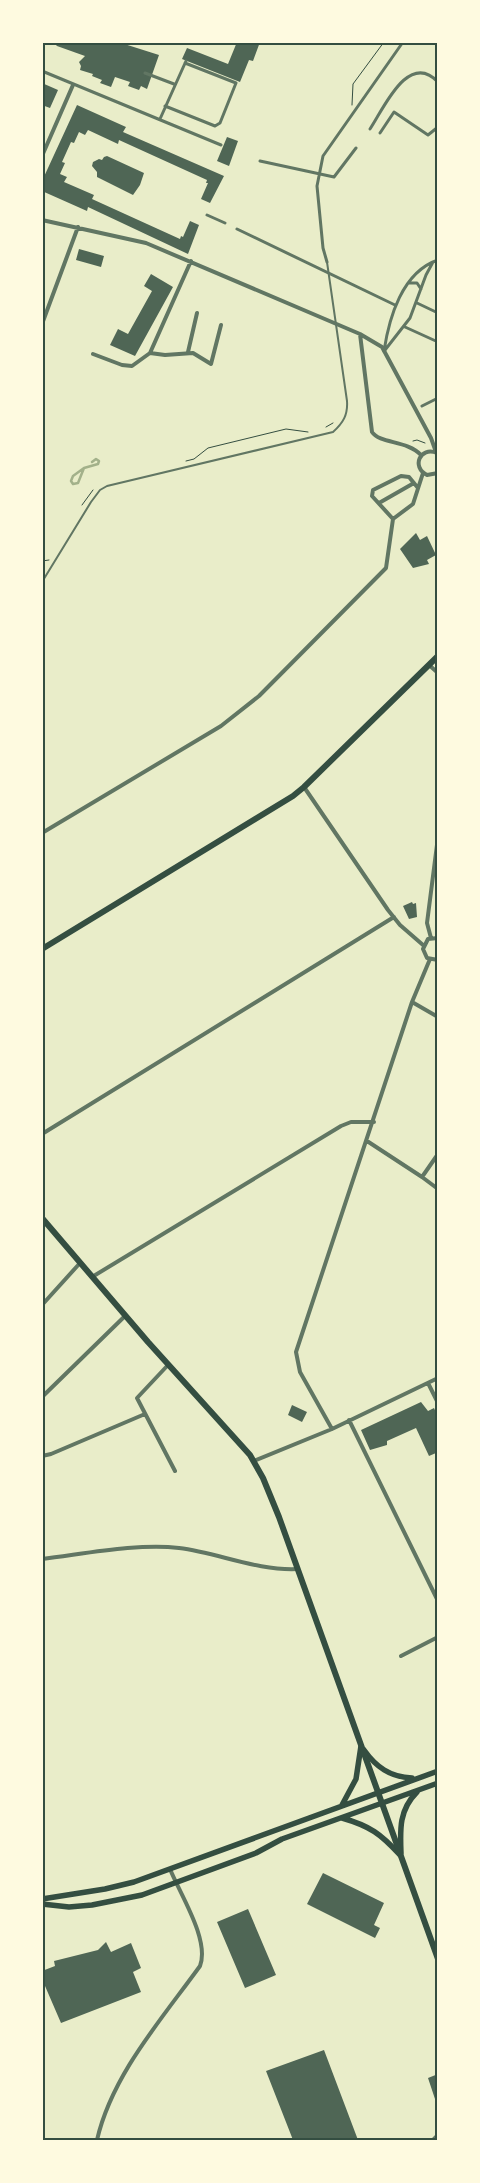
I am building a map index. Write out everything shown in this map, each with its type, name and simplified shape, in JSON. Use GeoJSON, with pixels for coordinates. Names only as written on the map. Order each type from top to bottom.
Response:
{"type":"FeatureCollection","features":[{"type":"Feature","properties":{"kind":"main road"},"geometry":{"type":"LineString","coordinates":[[42,949],[244,827],[304,787],[438,656]]}},
{"type":"Feature","properties":{"kind":"main road"},"geometry":{"type":"LineString","coordinates":[[42,1218],[125,1316],[254,1461],[272,1497],[438,1959]]}},
{"type":"Feature","properties":{"kind":"main road"},"geometry":{"type":"LineString","coordinates":[[361,1746],[382,1770],[398,1777],[417,1778]]}},
{"type":"Feature","properties":{"kind":"main road"},"geometry":{"type":"LineString","coordinates":[[341,1806],[356,1779],[361,1746]]}},
{"type":"Feature","properties":{"kind":"main road"},"geometry":{"type":"LineString","coordinates":[[42,1899],[105,1889],[170,1869],[236,1843],[438,1770]]}},
{"type":"Feature","properties":{"kind":"main road"},"geometry":{"type":"LineString","coordinates":[[42,1904],[69,1907],[119,1901],[176,1883],[256,1852],[282,1839],[438,1783]]}},
{"type":"Feature","properties":{"kind":"main road"},"geometry":{"type":"LineString","coordinates":[[402,1857],[400,1828],[403,1810],[409,1800],[420,1789]]}},
{"type":"Feature","properties":{"kind":"main road"},"geometry":{"type":"LineString","coordinates":[[342,1818],[374,1830],[402,1857]]}},
{"type":"Feature","properties":{"kind":"street"},"geometry":{"type":"LineString","coordinates":[[327,262],[323,248],[317,186],[323,156],[403,42]]}},
{"type":"Feature","properties":{"kind":"street"},"geometry":{"type":"LineString","coordinates":[[160,119],[165,106],[174,84],[178,80],[186,62],[236,83],[220,123],[215,126],[165,106]]}},
{"type":"Feature","properties":{"kind":"street"},"geometry":{"type":"LineString","coordinates":[[42,71],[221,145]]}},
{"type":"Feature","properties":{"kind":"street"},"geometry":{"type":"LineString","coordinates":[[370,129],[405,77],[418,72],[434,77],[438,82]]}},
{"type":"Feature","properties":{"kind":"street"},"geometry":{"type":"LineString","coordinates":[[145,73],[174,84]]}},
{"type":"Feature","properties":{"kind":"street"},"geometry":{"type":"LineString","coordinates":[[42,156],[74,85]]}},
{"type":"Feature","properties":{"kind":"street"},"geometry":{"type":"LineString","coordinates":[[380,134],[394,112],[428,135],[438,126]]}},
{"type":"Feature","properties":{"kind":"street"},"geometry":{"type":"LineString","coordinates":[[260,160],[334,177],[356,148]]}},
{"type":"Feature","properties":{"kind":"street"},"geometry":{"type":"LineString","coordinates":[[207,215],[225,223]]}},
{"type":"Feature","properties":{"kind":"street"},"geometry":{"type":"LineString","coordinates":[[42,220],[146,243],[354,330],[376,342],[383,349],[431,438],[437,453]]}},
{"type":"Feature","properties":{"kind":"street"},"geometry":{"type":"LineString","coordinates":[[42,324],[78,227]]}},
{"type":"Feature","properties":{"kind":"street"},"geometry":{"type":"LineString","coordinates":[[236,229],[296,256],[393,304]]}},
{"type":"Feature","properties":{"kind":"street"},"geometry":{"type":"LineString","coordinates":[[383,349],[393,304],[421,269],[438,260]]}},
{"type":"Feature","properties":{"kind":"street"},"geometry":{"type":"LineString","coordinates":[[383,349],[396,338],[405,326],[417,303],[433,261]]}},
{"type":"Feature","properties":{"kind":"street"},"geometry":{"type":"LineString","coordinates":[[93,354],[122,365],[132,366],[150,353],[191,262]]}},
{"type":"Feature","properties":{"kind":"street"},"geometry":{"type":"LineString","coordinates":[[409,283],[417,283],[421,290]]}},
{"type":"Feature","properties":{"kind":"street"},"geometry":{"type":"LineString","coordinates":[[417,303],[438,312]]}},
{"type":"Feature","properties":{"kind":"street"},"geometry":{"type":"LineString","coordinates":[[188,352],[197,313]]}},
{"type":"Feature","properties":{"kind":"street"},"geometry":{"type":"LineString","coordinates":[[150,353],[175,355],[188,352],[198,355],[211,364],[221,325]]}},
{"type":"Feature","properties":{"kind":"street"},"geometry":{"type":"LineString","coordinates":[[405,326],[438,342]]}},
{"type":"Feature","properties":{"kind":"street"},"geometry":{"type":"LineString","coordinates":[[386,333],[390,338],[396,338]]}},
{"type":"Feature","properties":{"kind":"street"},"geometry":{"type":"LineString","coordinates":[[360,334],[372,432],[376,437],[405,444],[421,455]]}},
{"type":"Feature","properties":{"kind":"street"},"geometry":{"type":"LineString","coordinates":[[422,406],[438,398]]}},
{"type":"Feature","properties":{"kind":"street"},"geometry":{"type":"LineString","coordinates":[[437,453],[428,451],[421,455],[418,464],[423,473],[431,475],[438,473]]}},
{"type":"Feature","properties":{"kind":"street"},"geometry":{"type":"LineString","coordinates":[[42,833],[221,726],[259,696],[386,568],[393,519],[413,504],[423,473]]}},
{"type":"Feature","properties":{"kind":"street"},"geometry":{"type":"LineString","coordinates":[[393,519],[372,496],[373,490],[401,476],[408,477],[418,488]]}},
{"type":"Feature","properties":{"kind":"street"},"geometry":{"type":"LineString","coordinates":[[379,503],[414,483]]}},
{"type":"Feature","properties":{"kind":"street"},"geometry":{"type":"LineString","coordinates":[[429,665],[438,673]]}},
{"type":"Feature","properties":{"kind":"street"},"geometry":{"type":"LineString","coordinates":[[304,787],[394,917],[423,945],[423,952],[430,959],[438,960]]}},
{"type":"Feature","properties":{"kind":"street"},"geometry":{"type":"LineString","coordinates":[[431,938],[427,923],[438,837]]}},
{"type":"Feature","properties":{"kind":"street"},"geometry":{"type":"LineString","coordinates":[[42,1134],[394,917]]}},
{"type":"Feature","properties":{"kind":"street"},"geometry":{"type":"LineString","coordinates":[[423,945],[431,938],[438,938]]}},
{"type":"Feature","properties":{"kind":"street"},"geometry":{"type":"LineString","coordinates":[[332,1428],[300,1372],[296,1352],[374,1122],[412,1002],[430,959]]}},
{"type":"Feature","properties":{"kind":"street"},"geometry":{"type":"LineString","coordinates":[[412,1002],[438,1017]]}},
{"type":"Feature","properties":{"kind":"street"},"geometry":{"type":"LineString","coordinates":[[92,1277],[341,1126],[351,1122],[374,1122]]}},
{"type":"Feature","properties":{"kind":"street"},"geometry":{"type":"LineString","coordinates":[[367,1141],[438,1189]]}},
{"type":"Feature","properties":{"kind":"street"},"geometry":{"type":"LineString","coordinates":[[422,1177],[438,1154]]}},
{"type":"Feature","properties":{"kind":"street"},"geometry":{"type":"LineString","coordinates":[[42,1305],[80,1263]]}},
{"type":"Feature","properties":{"kind":"street"},"geometry":{"type":"LineString","coordinates":[[42,1397],[125,1316]]}},
{"type":"Feature","properties":{"kind":"street"},"geometry":{"type":"LineString","coordinates":[[168,1365],[137,1397],[175,1471]]}},
{"type":"Feature","properties":{"kind":"street"},"geometry":{"type":"LineString","coordinates":[[254,1461],[332,1428],[438,1378]]}},
{"type":"Feature","properties":{"kind":"street"},"geometry":{"type":"LineString","coordinates":[[428,1383],[438,1403]]}},
{"type":"Feature","properties":{"kind":"street"},"geometry":{"type":"LineString","coordinates":[[42,1456],[51,1454],[145,1414]]}},
{"type":"Feature","properties":{"kind":"street"},"geometry":{"type":"LineString","coordinates":[[349,1420],[438,1601]]}},
{"type":"Feature","properties":{"kind":"street"},"geometry":{"type":"LineString","coordinates":[[42,1559],[161,1547],[197,1551],[270,1569],[298,1569]]}},
{"type":"Feature","properties":{"kind":"street"},"geometry":{"type":"LineString","coordinates":[[401,1656],[438,1636]]}},
{"type":"Feature","properties":{"kind":"street"},"geometry":{"type":"LineString","coordinates":[[97,2140],[102,2121],[116,2090],[138,2053],[200,1966],[202,1959],[202,1948],[195,1923],[170,1869]]}},
{"type":"Feature","properties":{"kind":"street"},"geometry":{"type":"LineString","coordinates":[[433,2140],[438,2135]]}},
{"type":"Feature","properties":{"kind":"lane"},"geometry":{"type":"LineString","coordinates":[[42,582],[91,502],[100,490],[106,486],[333,432],[341,426],[346,415],[347,401],[327,262]]}},
{"type":"Feature","properties":{"kind":"path"},"geometry":{"type":"LineString","coordinates":[[321,430],[334,422]]}},
{"type":"Feature","properties":{"kind":"path"},"geometry":{"type":"LineString","coordinates":[[186,461],[194,459],[208,448],[286,429],[312,432]]}},
{"type":"Feature","properties":{"kind":"path"},"geometry":{"type":"LineString","coordinates":[[405,444],[417,440],[425,443],[426,440]]}},
{"type":"Feature","properties":{"kind":"path"},"geometry":{"type":"LineString","coordinates":[[89,494],[94,490]]}},
{"type":"Feature","properties":{"kind":"building"},"geometry":{"type":"Polygon","coordinates":[[[53,42],[118,42],[159,55],[147,89],[141,86],[139,90],[128,86],[130,82],[115,77],[111,87],[100,83],[102,80],[92,76],[93,74],[80,70],[79,62],[85,56],[57,46],[53,42]]]}},
{"type":"Feature","properties":{"kind":"building"},"geometry":{"type":"Polygon","coordinates":[[[237,42],[260,42],[253,61],[249,60],[240,82],[182,59],[187,48],[228,64],[237,42]]]}},
{"type":"Feature","properties":{"kind":"building"},"geometry":{"type":"Polygon","coordinates":[[[42,83],[58,90],[50,108],[42,105],[42,83]]]}},
{"type":"Feature","properties":{"kind":"building"},"geometry":{"type":"Polygon","coordinates":[[[77,105],[126,127],[123,132],[224,176],[210,203],[201,199],[208,183],[206,183],[207,180],[119,140],[118,144],[88,130],[85,135],[79,132],[74,143],[71,142],[62,162],[65,163],[60,174],[67,177],[64,182],[94,195],[92,199],[180,239],[181,236],[183,237],[190,221],[199,225],[188,254],[88,207],[87,211],[42,191],[42,181],[77,105]]]}},
{"type":"Feature","properties":{"kind":"building"},"geometry":{"type":"Polygon","coordinates":[[[227,137],[238,141],[229,166],[217,161],[227,137]]]}},
{"type":"Feature","properties":{"kind":"building"},"geometry":{"type":"Polygon","coordinates":[[[107,156],[144,173],[140,185],[133,195],[97,177],[97,172],[92,166],[93,162],[99,159],[102,160],[107,156]]]}},
{"type":"Feature","properties":{"kind":"building"},"geometry":{"type":"Polygon","coordinates":[[[79,249],[104,256],[101,267],[76,260],[79,249]]]}},
{"type":"Feature","properties":{"kind":"building"},"geometry":{"type":"Polygon","coordinates":[[[151,274],[173,287],[135,356],[110,345],[118,329],[128,334],[152,291],[144,286],[151,274]]]}},
{"type":"Feature","properties":{"kind":"building"},"geometry":{"type":"Polygon","coordinates":[[[416,533],[420,540],[427,536],[436,555],[427,560],[429,564],[413,568],[400,549],[416,533]]]}},
{"type":"Feature","properties":{"kind":"building"},"geometry":{"type":"Polygon","coordinates":[[[412,902],[413,904],[416,903],[417,917],[409,919],[403,906],[412,902]]]}},
{"type":"Feature","properties":{"kind":"building"},"geometry":{"type":"Polygon","coordinates":[[[421,1402],[428,1411],[434,1408],[438,1417],[438,1456],[436,1453],[429,1456],[416,1428],[387,1441],[387,1445],[370,1450],[361,1430],[421,1402]]]}},
{"type":"Feature","properties":{"kind":"building"},"geometry":{"type":"Polygon","coordinates":[[[292,1405],[307,1412],[302,1422],[288,1415],[292,1405]]]}},
{"type":"Feature","properties":{"kind":"building"},"geometry":{"type":"Polygon","coordinates":[[[323,1873],[384,1903],[374,1925],[380,1928],[375,1938],[307,1904],[323,1873]]]}},
{"type":"Feature","properties":{"kind":"building"},"geometry":{"type":"Polygon","coordinates":[[[248,1909],[276,1975],[245,1988],[217,1922],[248,1909]]]}},
{"type":"Feature","properties":{"kind":"building"},"geometry":{"type":"Polygon","coordinates":[[[106,1942],[111,1952],[131,1943],[141,1968],[133,1972],[141,1992],[61,2023],[42,1979],[42,1971],[55,1966],[54,1961],[98,1950],[106,1942]]]}},
{"type":"Feature","properties":{"kind":"building"},"geometry":{"type":"Polygon","coordinates":[[[324,2050],[358,2140],[293,2140],[266,2071],[324,2050]]]}},
{"type":"Feature","properties":{"kind":"building"},"geometry":{"type":"Polygon","coordinates":[[[438,2074],[438,2105],[437,2105],[428,2078],[438,2074]]]}},
{"type":"Feature","properties":{"kind":"waterway"},"geometry":{"type":"LineString","coordinates":[[84,468],[73,476],[71,481],[73,484],[78,483],[84,468],[98,464],[99,461],[96,459],[92,462]]}}]}
